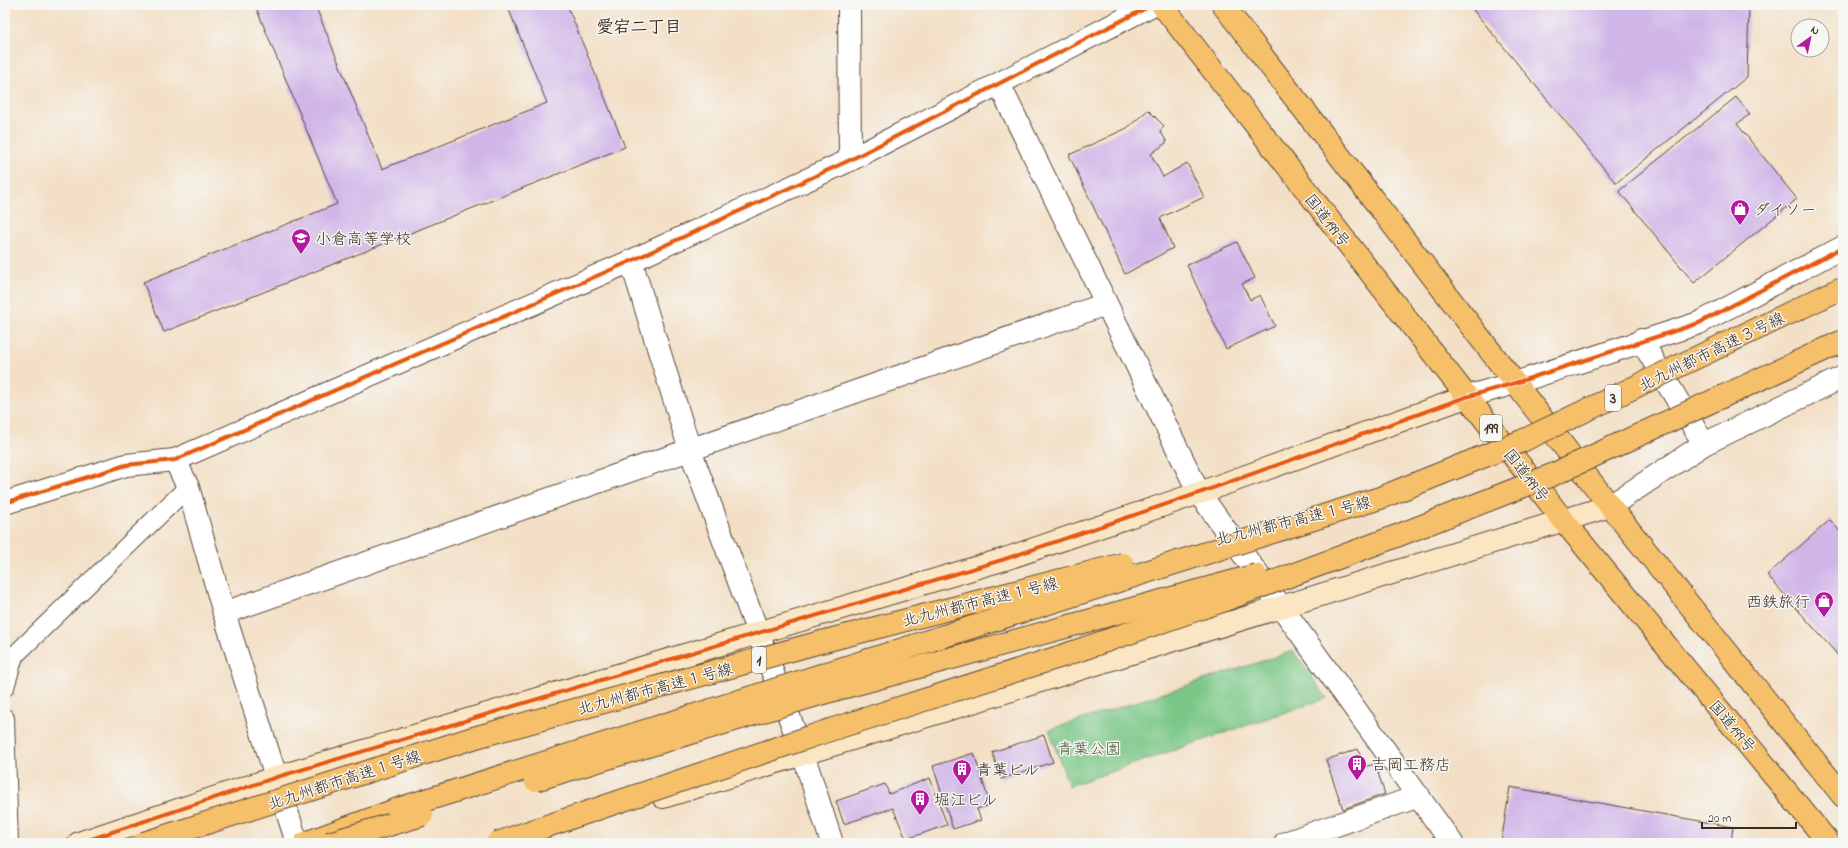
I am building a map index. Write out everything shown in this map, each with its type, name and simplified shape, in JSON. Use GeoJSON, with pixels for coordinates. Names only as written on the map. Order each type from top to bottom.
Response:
{"type":"FeatureCollection","features":[{"type":"Feature","properties":{"kind":"highway","name":"国道199号"},"geometry":{"type":"LineString","coordinates":[[1162,5],[1562,520],[1829,843]]}},
{"type":"Feature","properties":{"kind":"highway"},"geometry":{"type":"LineString","coordinates":[[1223,5],[1610,506],[1843,796]]}},
{"type":"Feature","properties":{"kind":"highway","name":"北九州都市高速３号線"},"geometry":{"type":"LineString","coordinates":[[1380,498],[1522,441],[1843,288]]}},
{"type":"Feature","properties":{"kind":"highway"},"geometry":{"type":"LineString","coordinates":[[497,843],[827,732],[1062,656],[1225,600],[1394,537],[1552,475],[1843,341]]}},
{"type":"Feature","properties":{"kind":"highway","name":"北九州都市高速１号線"},"geometry":{"type":"LineString","coordinates":[[144,843],[473,738],[817,644],[1380,498]]}},
{"type":"Feature","properties":{"kind":"highway","name":"北九州都市高速１号線"},"geometry":{"type":"LineString","coordinates":[[305,843],[398,809],[1380,498]]}},
{"type":"Feature","properties":{"kind":"highway"},"geometry":{"type":"LineString","coordinates":[[329,843],[820,694],[1394,537]]}},
{"type":"Feature","properties":{"kind":"street"},"geometry":{"type":"LineString","coordinates":[[849,5],[850,160]]}},
{"type":"Feature","properties":{"kind":"street"},"geometry":{"type":"LineString","coordinates":[[5,504],[126,465],[175,460],[631,261],[850,160],[1152,5]]}},
{"type":"Feature","properties":{"kind":"street"},"geometry":{"type":"LineString","coordinates":[[999,84],[1199,493],[1283,606],[1452,843]]}},
{"type":"Feature","properties":{"kind":"street"},"geometry":{"type":"LineString","coordinates":[[79,843],[274,778],[1005,559],[1199,493],[1466,397],[1515,383],[1641,340],[1699,323],[1843,247]]}},
{"type":"Feature","properties":{"kind":"street"},"geometry":{"type":"LineString","coordinates":[[631,261],[690,450],[803,754],[832,843]]}},
{"type":"Feature","properties":{"kind":"street"},"geometry":{"type":"LineString","coordinates":[[224,612],[1106,304]]}},
{"type":"Feature","properties":{"kind":"street"},"geometry":{"type":"LineString","coordinates":[[1641,340],[1704,444]]}},
{"type":"Feature","properties":{"kind":"street"},"geometry":{"type":"LineString","coordinates":[[515,843],[1610,506],[1704,444],[1843,377]]}},
{"type":"Feature","properties":{"kind":"street"},"geometry":{"type":"LineString","coordinates":[[175,460],[188,487],[274,778],[297,843]]}},
{"type":"Feature","properties":{"kind":"street"},"geometry":{"type":"LineString","coordinates":[[1285,843],[1419,796]]}},
{"type":"Feature","properties":{"kind":"lane"},"geometry":{"type":"LineString","coordinates":[[5,687],[14,656],[188,487]]}},
{"type":"Feature","properties":{"kind":"lane"},"geometry":{"type":"LineString","coordinates":[[5,718],[9,843]]}},
{"type":"Feature","properties":{"kind":"green space","name":"青葉公園"},"geometry":{"type":"Polygon","coordinates":[[[1293,651],[1327,698],[1069,786],[1049,730],[1293,651]]]}},
{"type":"Feature","properties":{"kind":"building"},"geometry":{"type":"Polygon","coordinates":[[[255,5],[315,5],[382,169],[547,103],[507,5],[567,5],[625,147],[164,332],[143,282],[337,204],[255,5]]]}},
{"type":"Feature","properties":{"kind":"building"},"geometry":{"type":"Polygon","coordinates":[[[1469,5],[1749,5],[1747,77],[1616,183],[1469,5]]]}},
{"type":"Feature","properties":{"kind":"building"},"geometry":{"type":"Polygon","coordinates":[[[1736,97],[1750,114],[1737,124],[1797,199],[1694,283],[1619,191],[1736,97]]]}},
{"type":"Feature","properties":{"kind":"building"},"geometry":{"type":"Polygon","coordinates":[[[1148,110],[1164,126],[1160,131],[1167,142],[1151,154],[1163,177],[1187,163],[1204,197],[1160,218],[1173,248],[1125,274],[1069,155],[1127,128],[1148,110]]]}},
{"type":"Feature","properties":{"kind":"building"},"geometry":{"type":"Polygon","coordinates":[[[1237,242],[1255,278],[1242,284],[1250,300],[1260,295],[1275,326],[1226,349],[1187,265],[1237,242]]]}},
{"type":"Feature","properties":{"kind":"building","name":"西鉄旅行"},"geometry":{"type":"Polygon","coordinates":[[[1830,520],[1843,535],[1843,661],[1767,575],[1830,520]]]}},
{"type":"Feature","properties":{"kind":"building"},"geometry":{"type":"Polygon","coordinates":[[[1044,735],[1053,762],[1001,779],[992,752],[1044,735]]]}},
{"type":"Feature","properties":{"kind":"building","name":"吉岡工務店"},"geometry":{"type":"Polygon","coordinates":[[[1358,749],[1364,767],[1375,764],[1385,794],[1343,809],[1326,760],[1358,749]]]}},
{"type":"Feature","properties":{"kind":"building","name":"青葉ビル"},"geometry":{"type":"Polygon","coordinates":[[[974,753],[990,805],[977,809],[981,820],[953,829],[933,766],[974,753]]]}},
{"type":"Feature","properties":{"kind":"building","name":"堀江ビル"},"geometry":{"type":"Polygon","coordinates":[[[930,778],[947,825],[906,839],[893,808],[844,824],[836,801],[885,784],[889,794],[930,778]]]}},
{"type":"Feature","properties":{"kind":"building"},"geometry":{"type":"Polygon","coordinates":[[[1510,787],[1733,827],[1731,843],[1501,843],[1510,787]]]}},
{"type":"Feature","properties":{"kind":"cycle path"},"geometry":{"type":"LineString","coordinates":[[5,503],[126,465],[175,460],[631,261],[850,160],[1152,5]]}},
{"type":"Feature","properties":{"kind":"cycle path"},"geometry":{"type":"LineString","coordinates":[[79,843],[274,778],[1005,559],[1199,493],[1466,397],[1515,383],[1699,323],[1843,247]]}},
{"type":"Feature","properties":{"kind":"place","name":"ダイソー"},"geometry":{"type":"Point","coordinates":[1740,226]}},
{"type":"Feature","properties":{"kind":"place","name":"小倉高等学校"},"geometry":{"type":"Point","coordinates":[301,255]}},
{"type":"Feature","properties":{"kind":"place","name":"西鉄旅行"},"geometry":{"type":"Point","coordinates":[1824,618]}},
{"type":"Feature","properties":{"kind":"place","name":"吉岡工務店"},"geometry":{"type":"Point","coordinates":[1357,781]}},
{"type":"Feature","properties":{"kind":"place","name":"青葉ビル"},"geometry":{"type":"Point","coordinates":[962,786]}},
{"type":"Feature","properties":{"kind":"place","name":"堀江ビル"},"geometry":{"type":"Point","coordinates":[920,816]}},
{"type":"Feature","properties":{"kind":"district","name":"愛宕二丁目"},"geometry":{"type":"Point","coordinates":[639,26]}}]}
